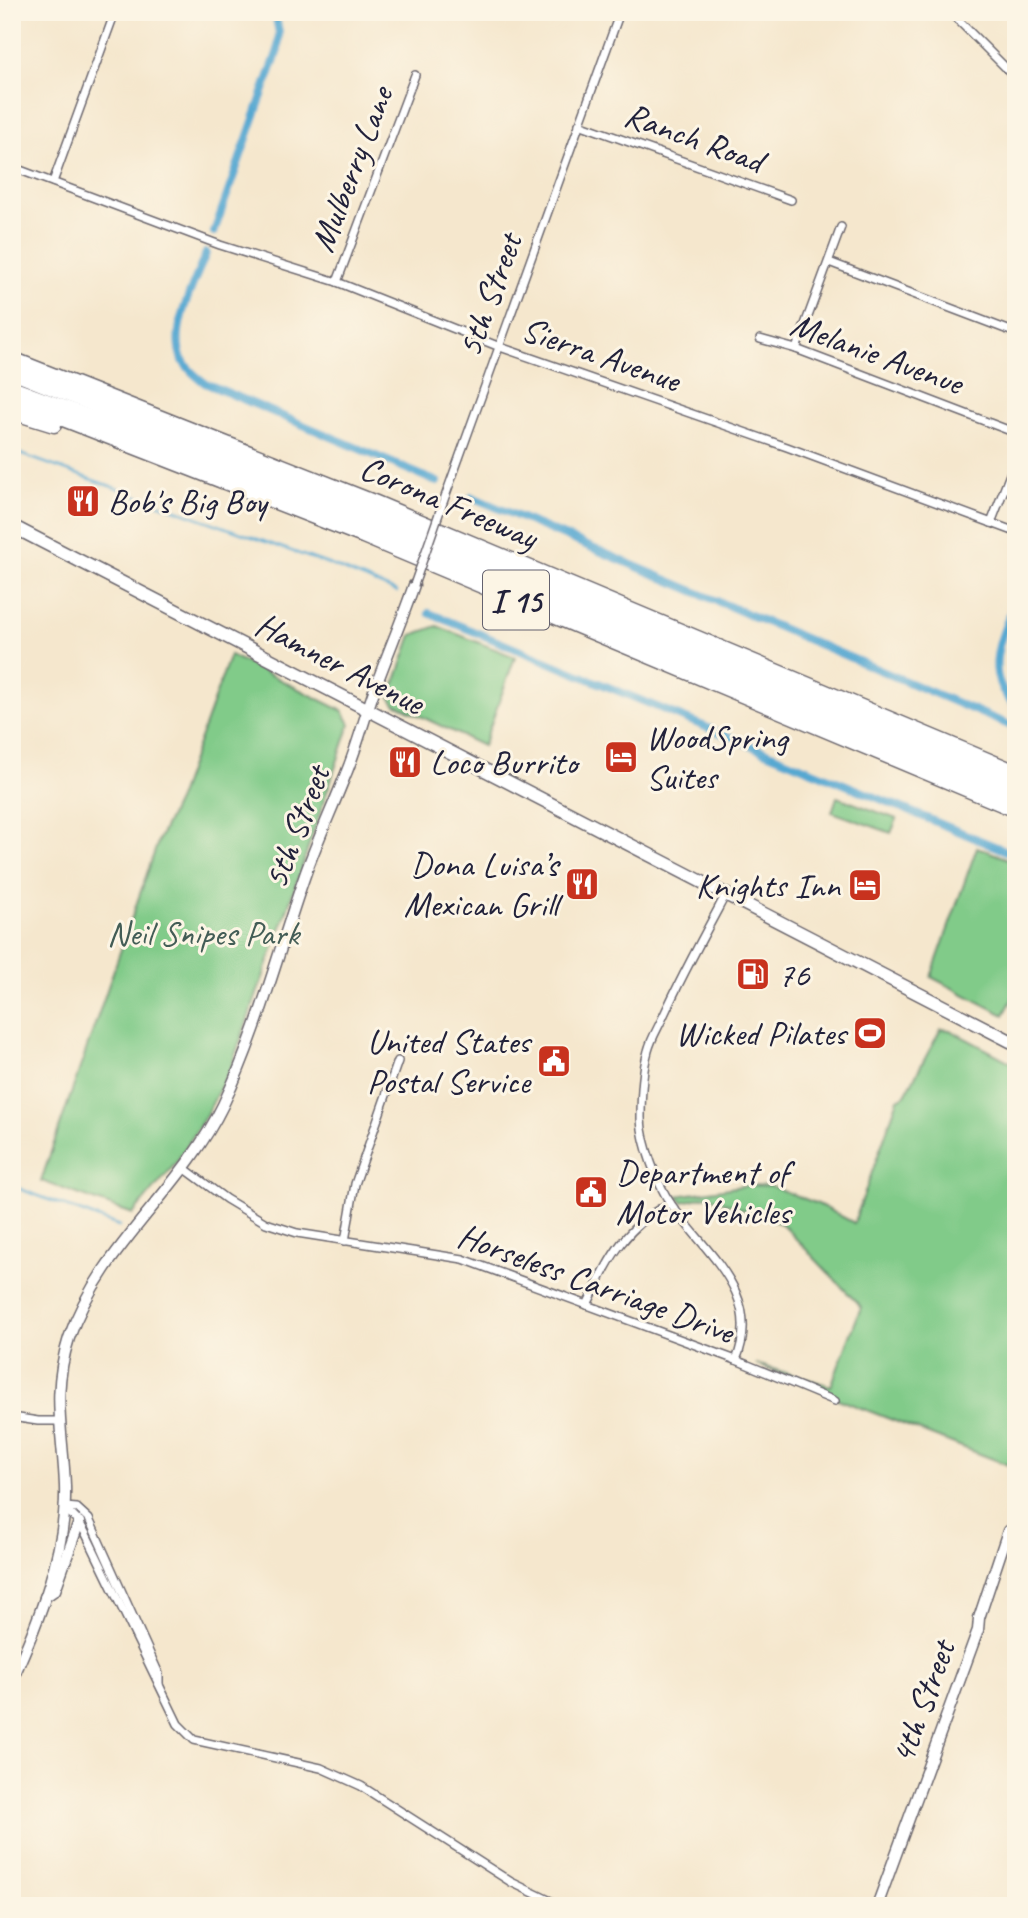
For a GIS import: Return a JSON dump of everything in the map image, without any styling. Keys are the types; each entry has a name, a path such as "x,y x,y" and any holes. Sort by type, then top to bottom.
{"highway":[{"path":"12,349 64,378"},
{"name":"Corona Freeway","path":"12,359 376,503 1016,772"},
{"path":"12,372 391,523 1016,796"},
{"path":"12,388 247,477 843,719 1016,786"},
{"name":"Corona Freeway","path":"12,400 363,536 1016,810"},
{"path":"12,412 181,466"},
{"path":"843,719 919,732"},
{"name":"I 15","path":"843,719 906,762"}],"main road":[{"name":"Hamner Avenue","path":"12,526 1016,1044"}],"street":[{"path":"53,182 115,12"},
{"name":"5th Street","path":"12,1681 59,1549 65,1486 58,1421 62,1365 69,1339 89,1293 126,1238 184,1168 210,1130 233,1084 270,985 304,877 325,819 346,774 620,12"},
{"path":"950,12 1016,78"},
{"name":"Mulberry Lane","path":"337,282 415,75"},
{"name":"Ranch Road","path":"579,124 790,200"},
{"name":"Sierra Avenue","path":"12,167 220,245 337,282 500,347 787,447 1016,532"},
{"path":"796,349 841,227"},
{"path":"829,262 1016,333"},
{"name":"Melanie Avenue","path":"760,339 796,349 1016,433"},
{"path":"991,523 1016,459"},
{"path":"727,894 677,985 648,1050 641,1123 650,1162 670,1203 718,1260 738,1300 744,1331 736,1360"},
{"path":"345,1241 355,1184 398,1061"},
{"name":"Horseless Carriage Drive","path":"184,1168 265,1223 297,1233 462,1259 736,1360 835,1401"},
{"path":"587,1305 624,1237 647,1215 670,1203"},
{"path":"12,1417 58,1421"},
{"path":"64,1507 79,1522 178,1724 194,1740 320,1768 361,1786 511,1882 561,1906"},
{"path":"64,1507 77,1508 89,1519 159,1674 159,1684"},
{"path":"43,1599 55,1590 79,1522"},
{"path":"978,1630 992,1597 1012,1526"},
{"name":"4th Street","path":"877,1906 978,1630 980,1591 995,1550 1012,1526"}],"green space":[{"path":"437,626 515,657 483,746 395,704 390,697 412,635"},
{"name":"Neil Snipes Park","path":"230,655 343,711 350,724 230,1069 205,1117 176,1163 133,1214 41,1181 159,839 178,799"},
{"path":"837,797 897,819 891,833 832,812"},
{"path":"977,847 1016,862 1016,992 1004,1015 931,977"},
{"path":"941,1029 950,1030 1016,1065 1016,1468 756,1364 831,1386 861,1307 782,1224 707,1196 683,1202 677,1196 749,1185 771,1186 818,1204 854,1223 898,1099 905,1095"}],"waterway":[{"path":"268,12 276,22"},
{"path":"214,232 278,50 279,33 275,12"},
{"path":"206,253 185,305 179,333 182,359 192,372 205,383 437,482"},
{"path":"12,451 336,567 397,592"},
{"path":"472,497 1016,728"},
{"path":"1016,598 1000,641 996,668 1005,694 1016,707"},
{"path":"429,613 1016,855"},
{"path":"12,1186 119,1226"}],"place":[{"name":"Bob's Big Boy","path":"83,501"},
{"name":"WoodSpring Suites","path":"621,757"},
{"name":"Loco Burrito","path":"405,762"},
{"name":"Dona Luisa’s Mexican Grill","path":"582,884"},
{"name":"Knights Inn","path":"865,885"},
{"name":"76","path":"753,974"},
{"name":"Wicked Pilates","path":"870,1033"},
{"name":"United States Postal Service","path":"554,1061"},
{"name":"Department of Motor Vehicles","path":"591,1192"}]}
